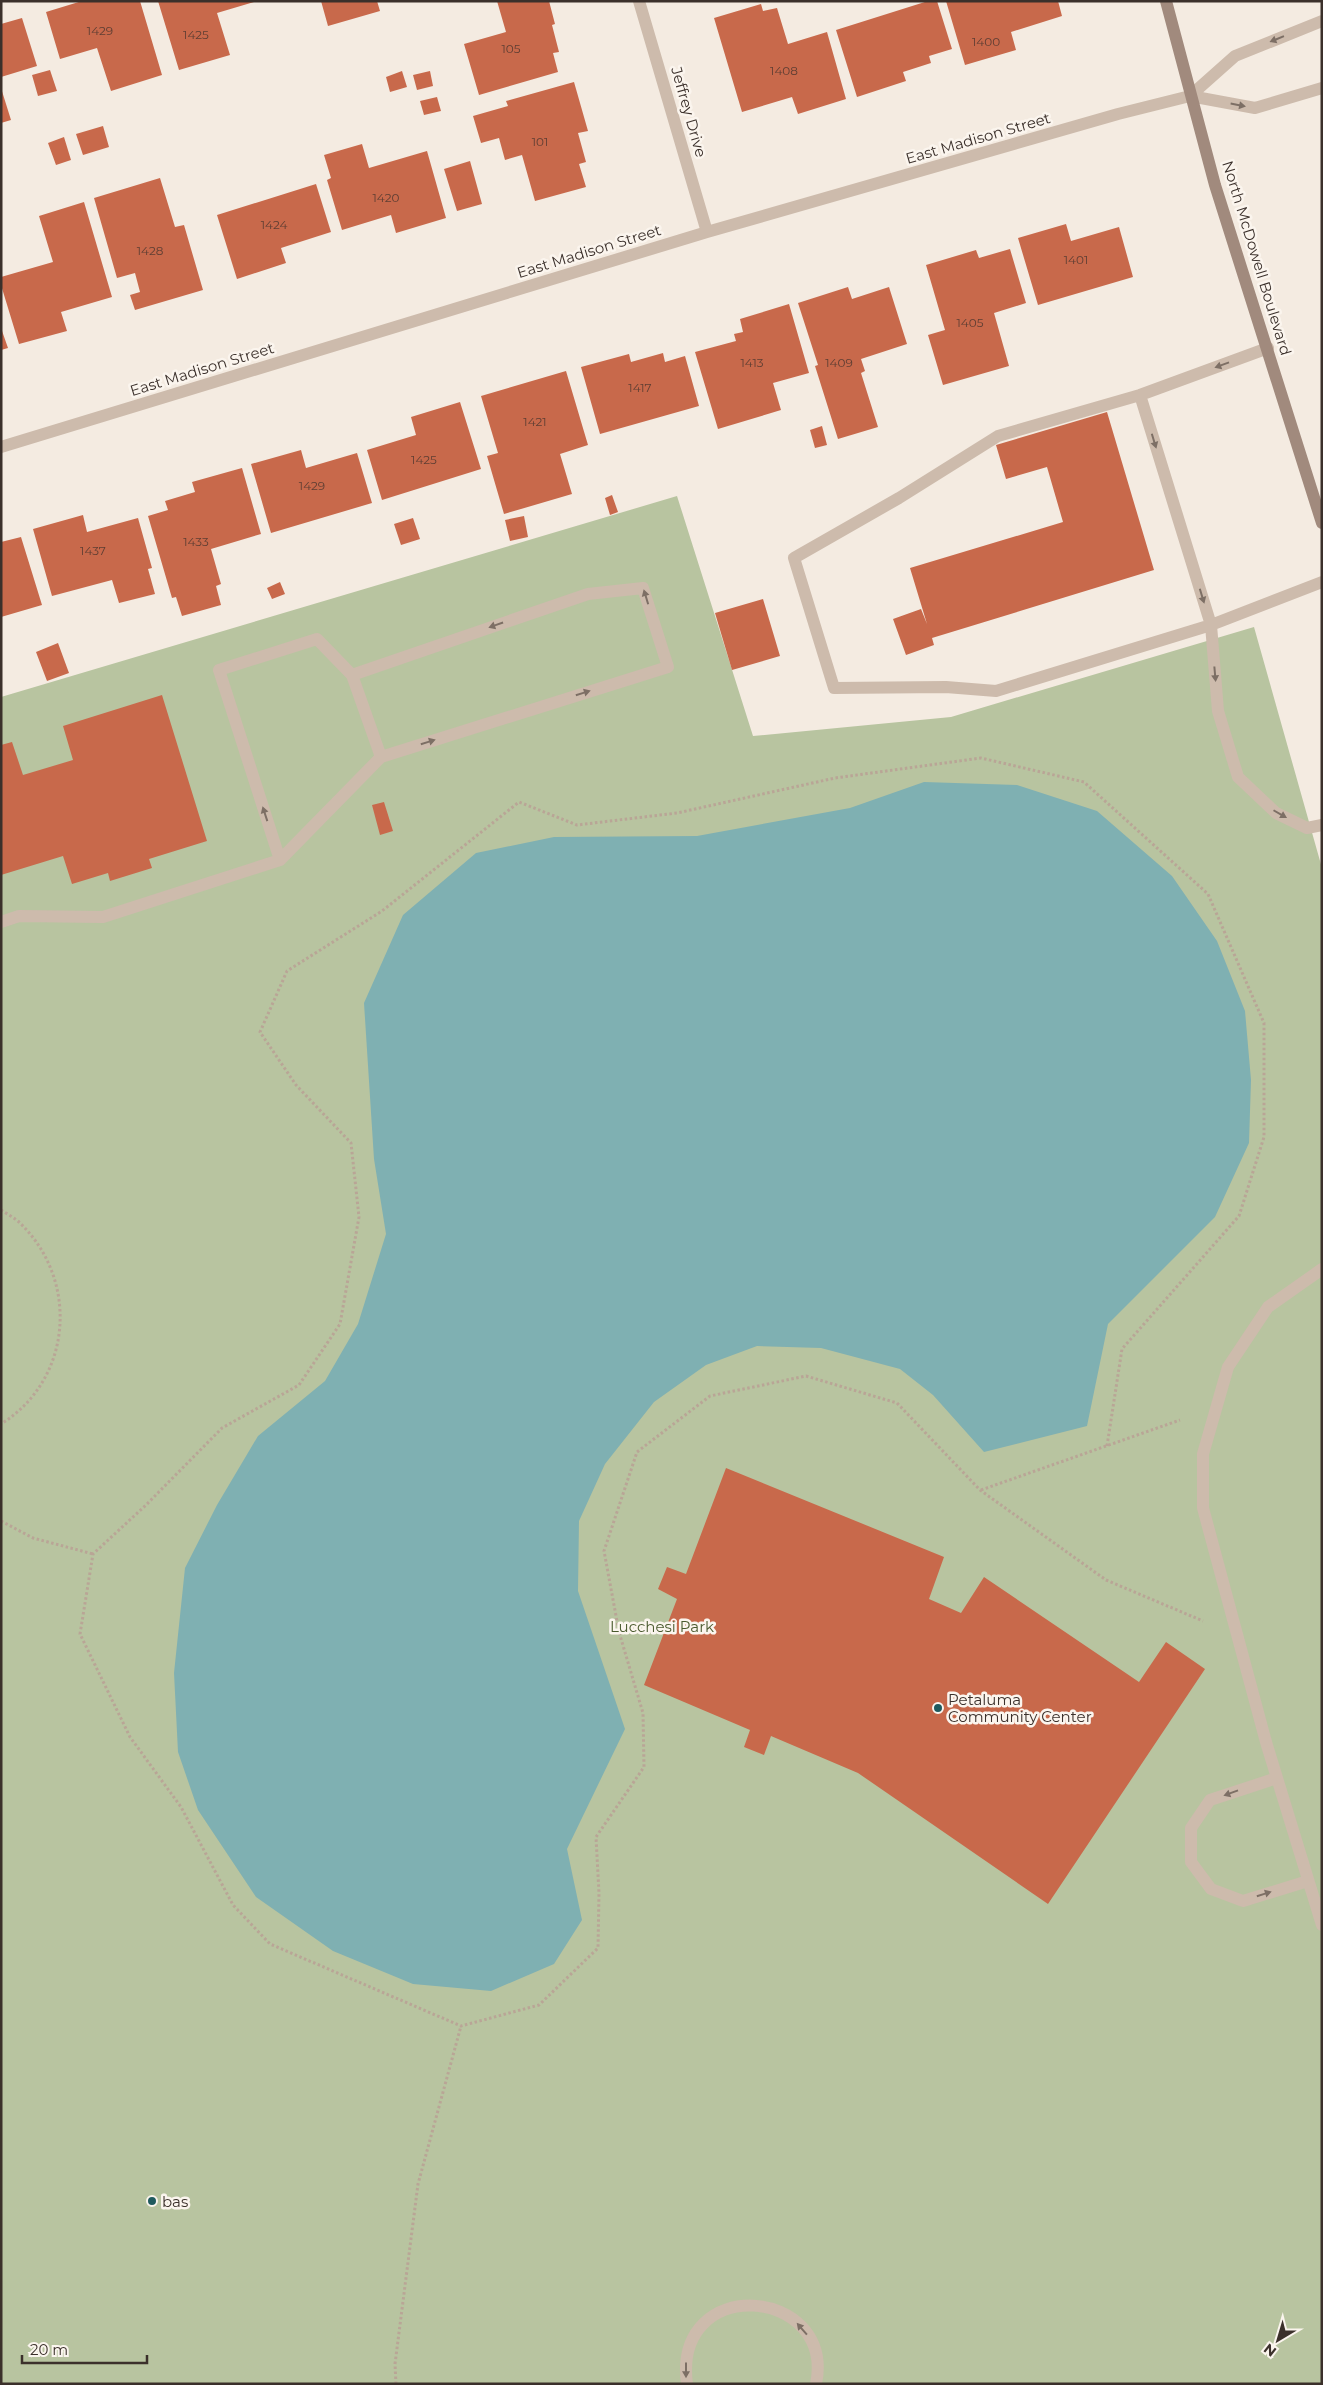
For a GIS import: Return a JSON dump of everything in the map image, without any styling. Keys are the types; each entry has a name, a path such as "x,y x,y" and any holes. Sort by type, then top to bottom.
{"main road":[{"name":"North McDowell Boulevard","path":"1166,1 1215,185 1322,523"}],"street":[{"name":"Jeffrey Drive","path":"639,1 707,232"},
{"path":"1190,96 1234,56 1322,21"},
{"path":"1190,96 1255,108 1322,88"},
{"name":"East Madison Street","path":"1,446 707,232 1118,114 1190,96"},
{"path":"1268,348 1101,407 998,436 899,498 794,558 834,688 946,687 996,691 1211,625 1322,582"},
{"path":"1140,394 1211,625 1218,711 1238,777 1276,813 1307,828 1322,825"},
{"path":"1,922 19,916 103,917 280,860 381,757 668,667 643,588 588,594 352,675"},
{"path":"280,860 219,670 317,639 352,675 381,757"},
{"path":"1322,1269 1268,1307 1228,1367 1204,1454 1203,1508 1278,1778 1322,1925"},
{"path":"1278,1778 1210,1800 1191,1828 1191,1862 1211,1889 1243,1900 1308,1881"},
{"path":"687,2384 685,2368 689,2345 702,2326 720,2311 742,2304 765,2305 787,2314 804,2330 815,2350 818,2373 816,2384"}],"path":[{"path":"1107,1446 1122,1349 1239,1216 1264,1137 1264,1023 1208,894 1084,782 981,758 835,778 677,813 577,825 519,802 382,911 287,971 260,1032 296,1085 351,1143 359,1217 340,1324 299,1385 222,1428 146,1505 93,1554 80,1634 130,1737 181,1806 233,1906 270,1944 461,2026 539,2005 598,1948 599,1893 596,1837 644,1767 644,1713 619,1632 604,1551 637,1452 710,1396 806,1376 896,1403 980,1490 1106,1580 1208,1623"},
{"path":"1,1210 20,1223 46,1256 60,1297 60,1340 46,1380 18,1413 1,1424"},
{"path":"980,1490 1180,1420"},
{"path":"1,1521 33,1538 93,1554"},
{"path":"396,2384 395,2364 418,2184 461,2026"}],"green space":[{"name":"Lucchesi Park","path":"677,496 753,736 951,717 1254,627 1322,868 1322,2384 1,2384 1,697"}],"water":[{"path":"924,782 1017,785 1097,811 1172,876 1217,941 1245,1011 1251,1080 1249,1143 1215,1217 1108,1324 1087,1426 984,1452 933,1395 900,1369 821,1348 757,1346 706,1365 654,1402 605,1464 579,1521 578,1591 625,1729 567,1849 582,1920 554,1964 491,1991 413,1984 333,1951 256,1897 198,1810 178,1752 174,1673 185,1568 217,1505 258,1436 325,1381 358,1324 386,1234 374,1159 364,1003 403,915 476,853 554,837 697,836 850,808"}],"building":[{"path":"82,1 140,1 162,75 111,91 97,48 60,59 46,12"},
{"path":"158,1 254,2 217,13 230,55 179,70"},
{"path":"321,1 377,1 380,11 328,26"},
{"path":"497,1 549,1 555,24 552,25 559,52 553,53 558,72 479,95 464,44 506,32"},
{"path":"928,1 937,1 952,49 929,56 931,63 903,72 906,81 857,97 836,30"},
{"path":"946,1 1058,1 1062,16 1011,32 1016,50 965,65"},
{"path":"761,4 763,11 777,8 788,44 827,32 846,99 798,114 792,97 742,112 714,18"},
{"path":"22,18 37,66 1,77 1,24"},
{"path":"50,70 57,91 38,96 32,75"},
{"path":"402,71 407,87 390,92 386,77"},
{"path":"430,71 433,86 417,90 413,75"},
{"path":"574,82 588,131 578,133 586,162 579,164 586,187 535,201 522,155 505,160 499,138 481,143 473,116 508,106 506,101"},
{"path":"1,88 11,120 1,123"},
{"path":"437,97 441,111 424,115 420,101"},
{"path":"103,126 109,147 83,155 76,134"},
{"path":"64,137 71,160 56,165 48,143"},
{"path":"362,144 369,168 427,151 446,218 396,233 391,215 342,230 327,180 331,178 324,155"},
{"path":"470,161 482,204 457,211 444,169"},
{"path":"160,178 175,227 184,225 203,290 135,310 130,295 140,292 135,273 117,278 94,198"},
{"path":"316,184 331,232 281,248 286,263 237,279 217,215"},
{"path":"84,202 112,297 61,312 67,331 19,344 1,285 1,277 53,262 39,216"},
{"path":"1066,224 1071,241 1119,227 1133,277 1038,305 1018,238"},
{"path":"1010,249 1026,303 994,313 1009,366 943,385 928,335 945,330 926,265 976,250 979,258"},
{"path":"848,287 852,299 889,287 907,344 861,359 865,371 861,373 878,427 838,439 815,366 818,365 798,303"},
{"path":"789,304 809,373 773,383 781,410 718,429 695,352 736,341 734,334 743,332 740,319"},
{"path":"1,328 8,348 1,350"},
{"path":"663,353 665,362 685,356 699,406 600,434 581,367 629,354 631,362"},
{"path":"566,371 588,445 560,454 572,494 504,514 487,456 498,453 481,396"},
{"path":"460,402 481,469 382,500 367,450 416,435 411,417"},
{"path":"1107,412 1154,570 932,638 934,645 906,655 893,619 921,609 927,624 910,568 1063,522 1047,467 1006,479 996,445"},
{"path":"822,426 827,445 815,448 810,430"},
{"path":"301,450 306,468 357,453 372,503 271,533 251,464"},
{"path":"242,468 261,534 211,549 221,584 216,586 221,605 182,616 176,597 172,598 148,516 168,510 165,501 195,492 192,482"},
{"path":"612,495 618,512 610,515 605,498"},
{"path":"83,515 87,532 138,518 152,568 148,569 155,594 119,603 112,580 52,596 33,529"},
{"path":"524,516 528,537 510,541 505,520"},
{"path":"413,518 420,539 401,545 394,524"},
{"path":"21,537 42,605 1,617 1,542"},
{"path":"280,582 285,594 272,599 267,588"},
{"path":"763,599 780,656 732,670 715,613"},
{"path":"58,643 69,673 47,681 36,652"},
{"path":"162,695 207,841 149,859 152,868 110,881 108,873 72,884 63,856 1,875 1,745 12,742 23,775 73,760 63,726"},
{"path":"384,802 393,831 380,835 372,805"},
{"name":"Petaluma Community Center","path":"726,1468 944,1557 929,1599 961,1613 984,1577 1139,1682 1166,1642 1205,1669 1048,1904 858,1773 771,1736 764,1755 744,1747 750,1730 644,1685 677,1599 658,1589 667,1567 686,1574"}],"place":[{"name":"Petaluma Community Center","path":"938,1708"},
{"name":"bas","path":"152,2201"}]}
